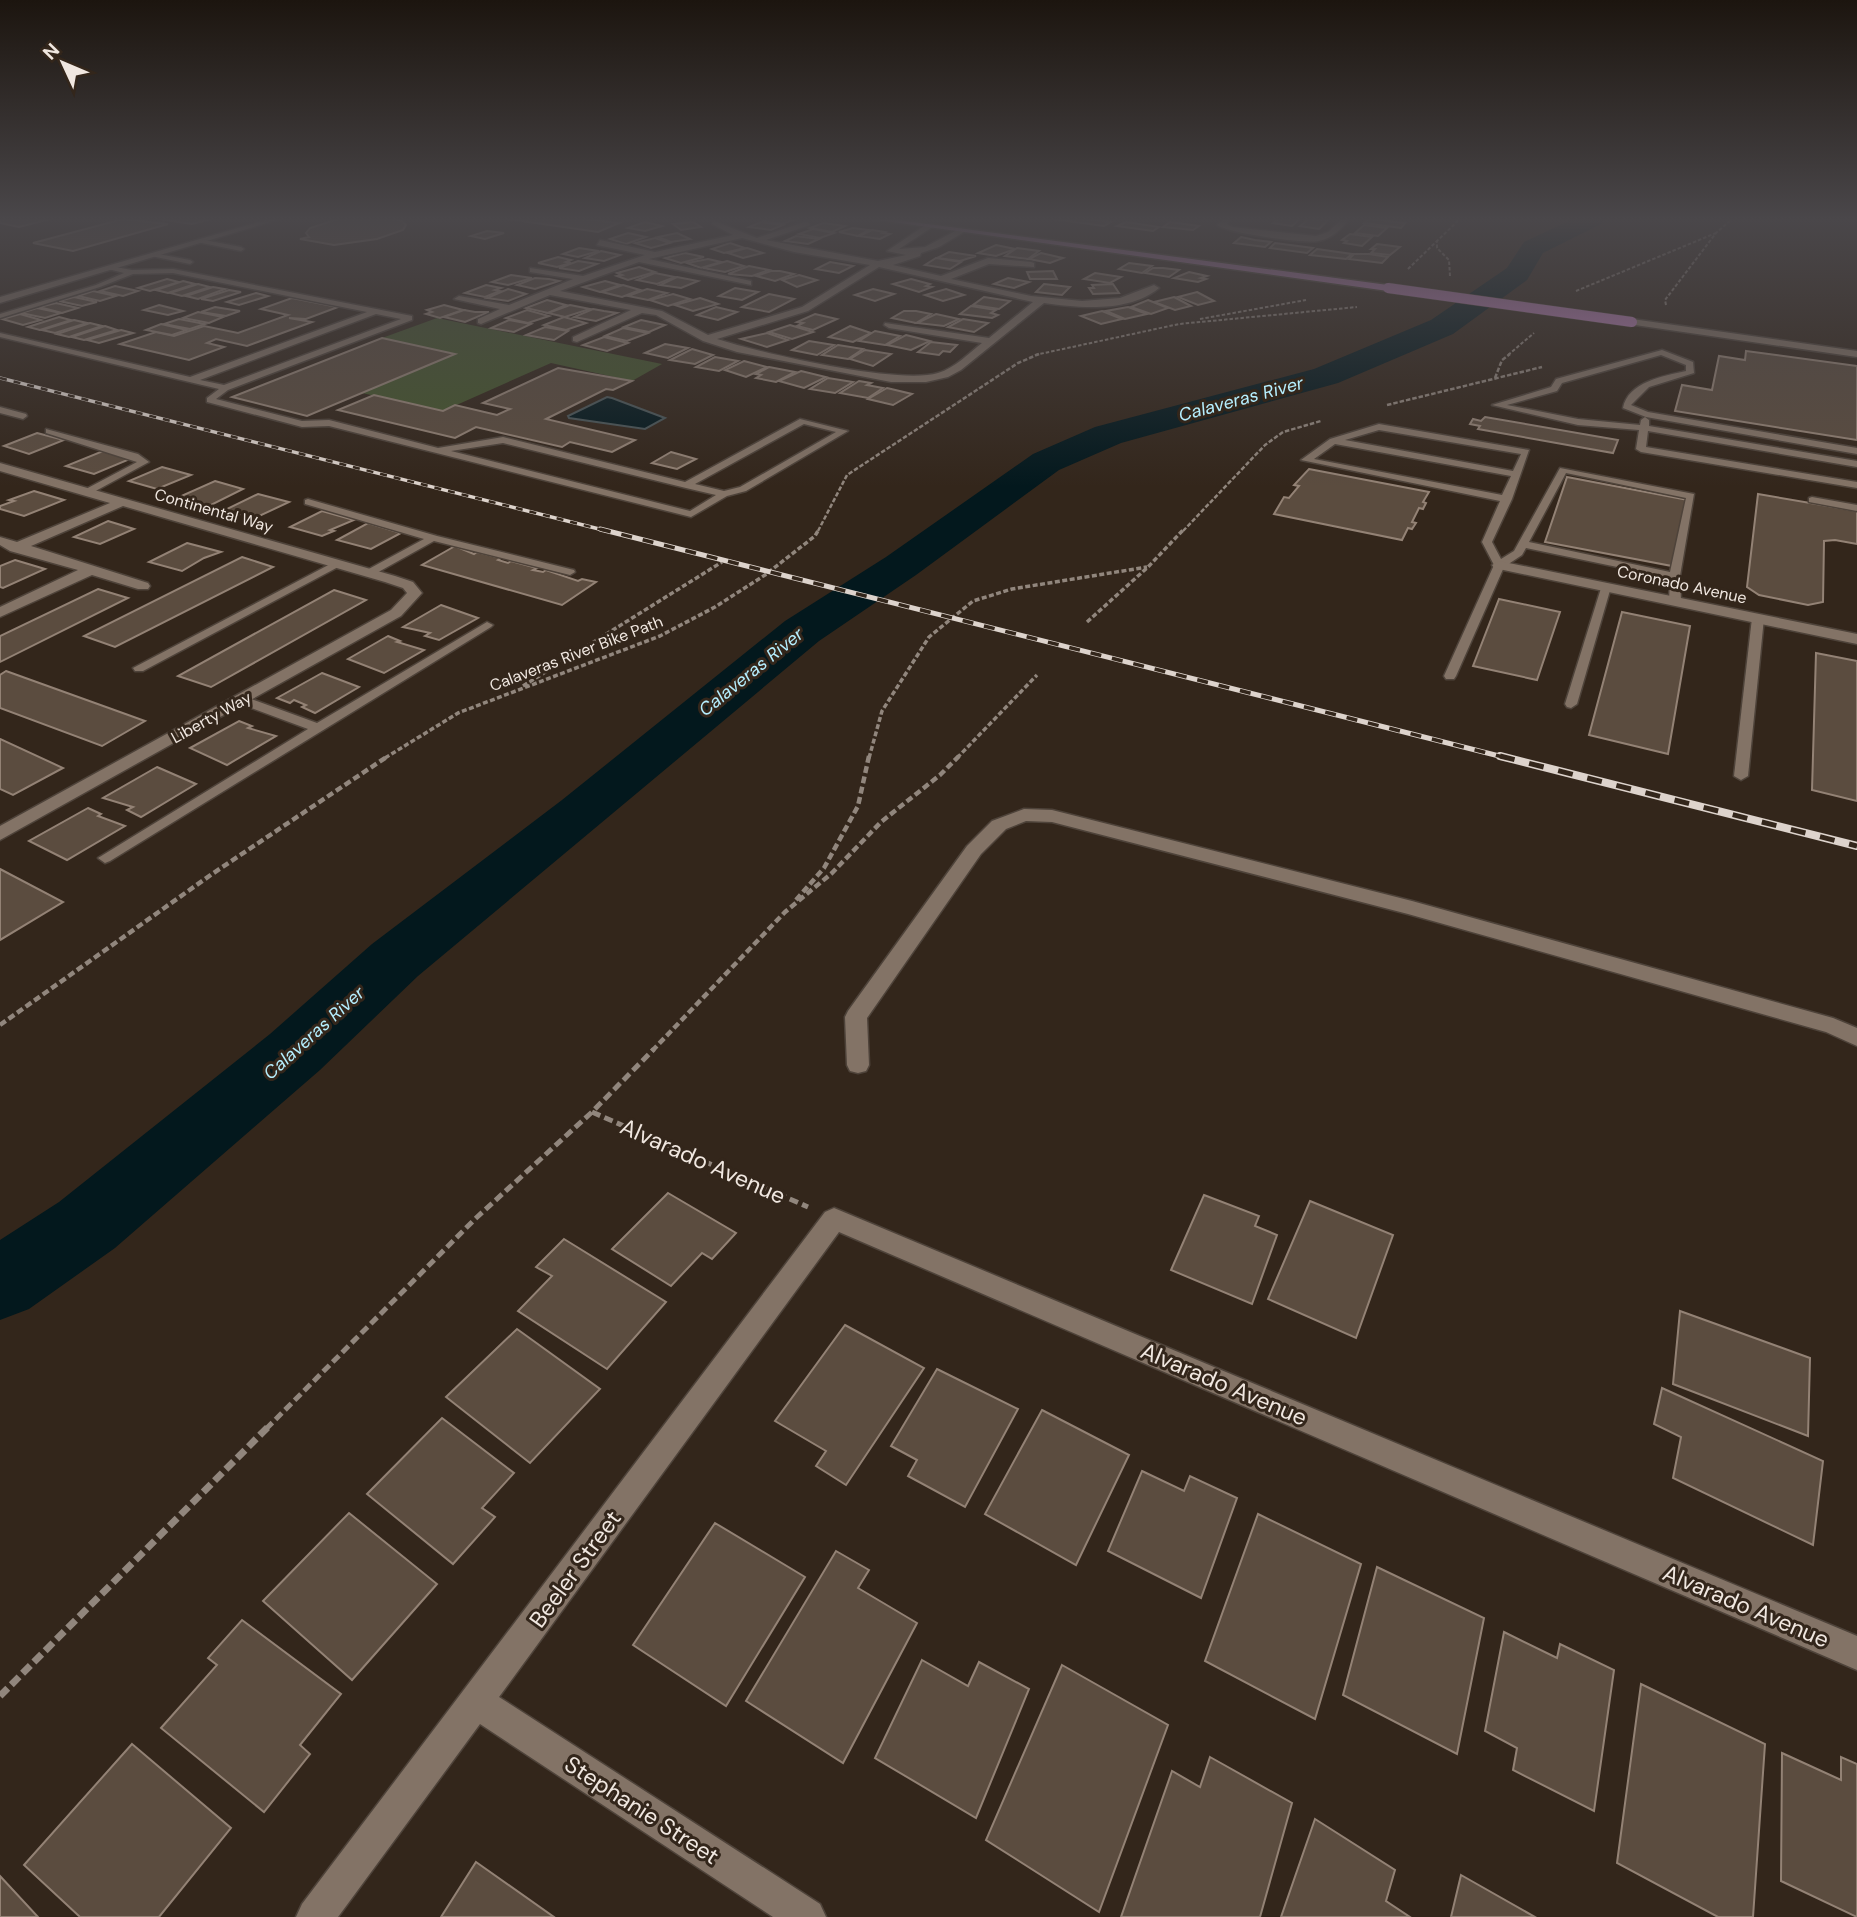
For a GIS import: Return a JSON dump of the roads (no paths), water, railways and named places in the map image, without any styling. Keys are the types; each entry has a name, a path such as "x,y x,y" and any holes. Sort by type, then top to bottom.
{"main road":[{"path":"1535,308 1632,322"}],"street":[{"path":"481,321 509,308"},
{"path":"708,339 806,308"},
{"path":"577,339 642,309 675,320 708,339 741,350 908,381 926,379 957,368 1031,308"},
{"path":"1632,322 1857,352"},
{"path":"889,325 990,341"},
{"name":"Continental Way","path":"0,467 369,573 408,585 415,593"},
{"path":"0,555 122,502"},
{"path":"0,541 143,586"},
{"name":"Coronado Avenue","path":"1499,565 1857,639"},
{"path":"0,613 92,569"},
{"name":"Liberty Way","path":"0,834 396,613 415,593"},
{"path":"858,1065 856,1017 974,850 999,825 1024,815 1052,816 1412,908 1833,1026 1857,1038"},
{"name":"Alvarado Avenue","path":"834,1219 1857,1653"},
{"name":"Beeler Street","path":"315,1917 834,1219"},
{"name":"Stephanie Street","path":"477,1702 807,1917"}],"lane":[{"path":"0,316 25,308"},
{"path":"364,308 409,318 225,388 210,400 302,424 329,423 691,514 724,494 743,489 844,431 803,421 686,485"},
{"path":"191,380 377,311"},
{"path":"0,335 225,388"},
{"path":"1857,450 1646,414 1626,406 1636,391 1648,382 1690,373 1690,364 1662,352 1559,381 1554,389 1496,405 1578,422 1644,428 1857,464"},
{"path":"0,410 23,416"},
{"path":"1646,414 1641,449 1857,485"},
{"path":"1499,565 1487,542 1507,499 1526,452 1379,427 1333,441 1306,460 1507,499"},
{"path":"49,431 135,456 144,462 87,492"},
{"path":"440,450 503,440 724,494"},
{"path":"1333,441 1517,474"},
{"path":"1450,676 1499,565 1518,553 1563,470 1691,496 1675,576 1675,601"},
{"path":"1812,500 1857,508"},
{"path":"308,502 433,538 570,572"},
{"path":"369,573 433,538"},
{"path":"1522,544 1675,576"},
{"path":"139,668 336,564"},
{"path":"1571,704 1606,587"},
{"path":"1741,776 1758,618"},
{"path":"105,858 487,625"},
{"path":"242,700 318,728"}],"water":[{"path":"607,397 665,418 645,429 569,418 568,416"}],"waterway":[{"name":"Calaveras River","path":"0,1284 87,1225 295,1052 395,960 582,812 802,631 901,566 1046,462 1108,435 1326,376 1442,327 1468,308"}],"railway":[{"path":"0,378 607,531"},
{"path":"600,529 1507,758"},
{"path":"1500,756 1857,846"}]}
